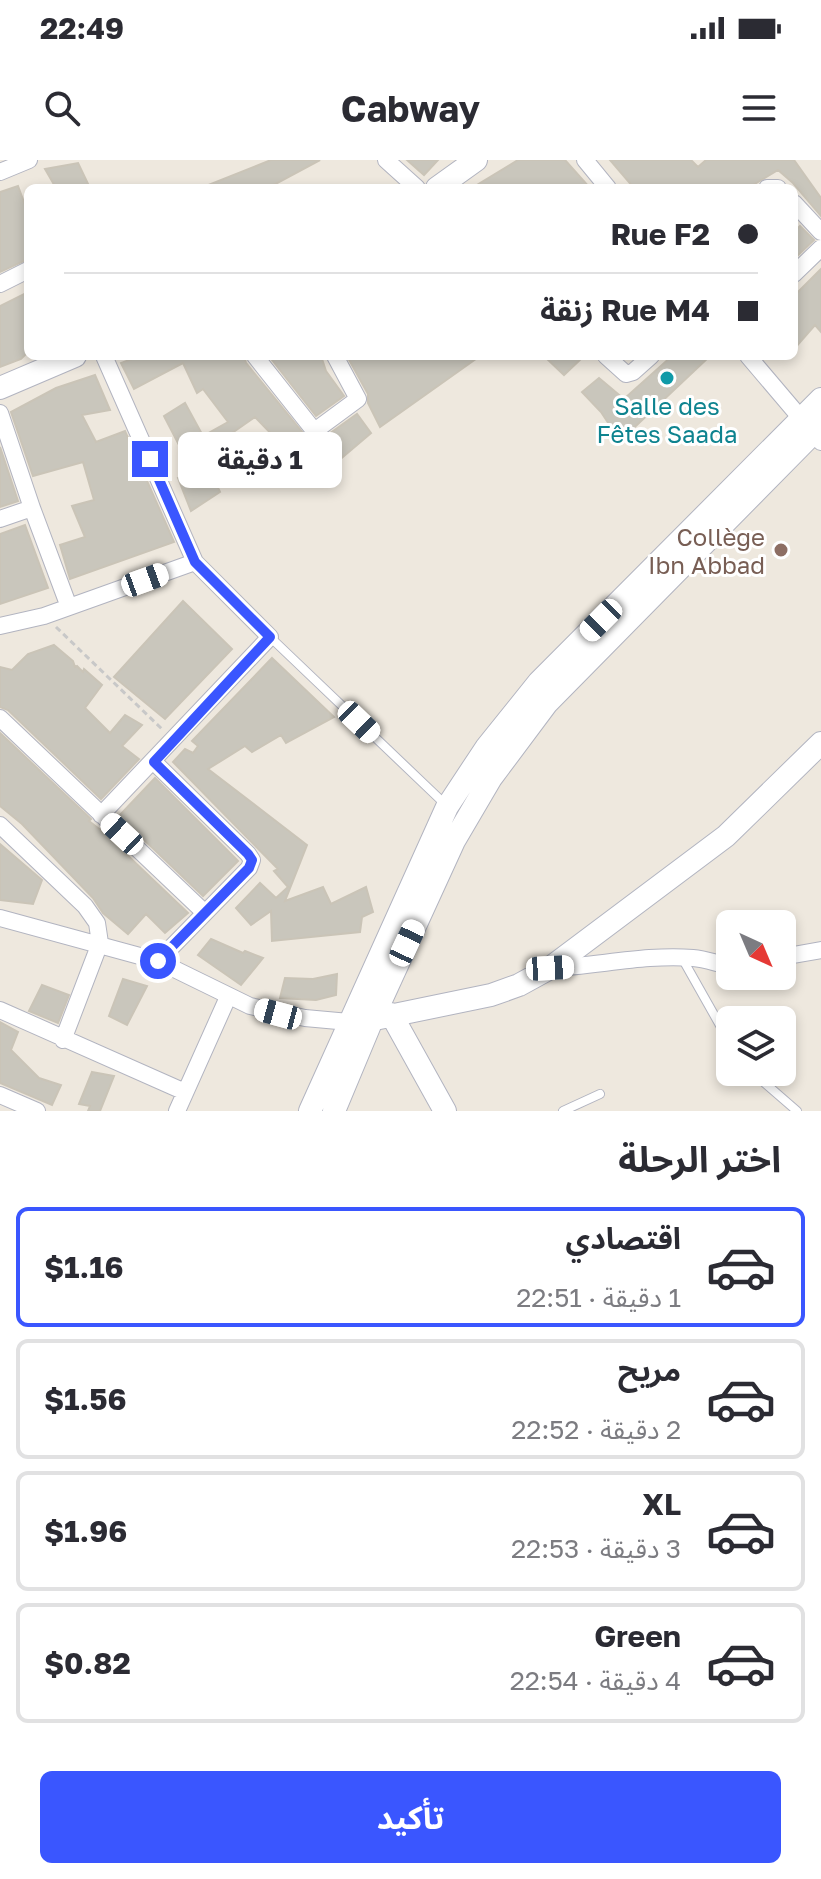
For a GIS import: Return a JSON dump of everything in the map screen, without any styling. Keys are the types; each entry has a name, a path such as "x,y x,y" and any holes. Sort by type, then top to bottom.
{"main road":[{"path":"443,184 476,160"},
{"path":"0,388 66,360"},
{"path":"334,1111 382,1017 469,813 528,727 555,695 815,431 821,399"},
{"path":"310,1111 447,807 486,748 539,682 815,431"},
{"path":"349,1022 505,990 550,968 726,836 821,743"},
{"path":"382,1017 445,1111"}],"street":[{"path":"0,172 29,160"},
{"path":"386,160 413,184"},
{"path":"585,160 602,184"},
{"path":"798,213 821,232"},
{"path":"798,270 821,248"},
{"path":"0,284 24,272"},
{"path":"101,815 270,637 195,562 106,360"},
{"path":"258,360 316,430 358,399 337,360"},
{"path":"610,360 626,374 646,360"},
{"path":"752,360 815,431"},
{"path":"0,413 69,607"},
{"path":"0,519 32,508"},
{"path":"0,626 44,616 195,562"},
{"path":"0,718 204,912"},
{"path":"154,762 252,860 249,868 158,961"},
{"path":"0,825 85,906 97,923 100,943 63,1040"},
{"path":"0,918 158,961 228,997 278,1014 349,1022"},
{"path":"796,954 821,950"},
{"path":"550,968 682,958 716,963"},
{"path":"177,1111 228,997"},
{"path":"0,1010 185,1092"},
{"path":"0,1095 37,1111"}],"lane":[{"path":"270,637 447,807"},
{"path":"682,958 716,1018"},
{"path":"768,1086 797,1111"},
{"path":"563,1111 600,1094"}],"path":[{"path":"44,616 174,741"}],"building":[{"path":"271,160 320,160 275,184 211,184"},
{"path":"407,160 438,160 424,175"},
{"path":"518,160 565,160 586,184 479,184"},
{"path":"610,160 691,160 698,167 706,160 794,160 821,198 821,216 798,189 798,184 778,170 755,184 631,184"},
{"path":"78,163 88,184 54,184 45,169"},
{"path":"18,186 24,202 24,261 0,272 0,192"},
{"path":"800,226 814,240 798,255"},
{"path":"821,269 821,332 815,325 798,344 798,292"},
{"path":"24,294 24,356 0,367 0,306"},
{"path":"129,360 245,360 307,438 322,439 357,414 371,433 311,484 285,448 255,417 202,454 220,492 191,511 178,478 192,470 164,416 185,403 203,436 228,422 203,389 197,393 183,363 134,389 121,363"},
{"path":"272,360 322,360 326,371 344,396 316,416"},
{"path":"349,360 474,360 380,427 368,403 368,394"},
{"path":"548,360 580,360 564,375"},
{"name":"Salle des Fêtes Saada","path":"668,360 706,360 620,441 601,412 582,392 599,378 624,399"},
{"path":"95,375 110,410 82,415 96,442 125,431 174,542 70,579 60,545 85,537 72,506 94,500 83,462 33,476 11,412 56,388"},
{"path":"0,447 18,501 0,507"},
{"path":"25,525 48,588 0,604 0,534"},
{"path":"183,601 232,649 165,719 114,677"},
{"path":"54,645 73,661 75,667 83,672 84,669 102,685 85,708 110,733 125,715 142,725 122,746 139,759 101,799 8,710 0,707 0,667 12,670 28,654"},
{"path":"272,658 334,717 286,743 281,735 252,752 245,746 208,769 307,845 285,901 323,887 331,904 366,887 373,912 362,917 360,932 272,941 271,911 251,925 236,908 260,883 276,898 288,887 274,871 278,869 173,762 185,749 193,753 198,746 192,741"},
{"path":"0,733 188,913 165,933 146,914 128,934 103,913 93,898 22,824 0,806"},
{"path":"155,778 238,861 203,896 119,816"},
{"path":"0,844 42,880 33,904 0,900"},
{"path":"211,939 263,958 241,985 198,955"},
{"path":"337,974 336,995 316,1000 280,998 285,978 313,979"},
{"path":"123,979 147,986 127,1025 109,1016"},
{"path":"42,985 69,995 58,1023 29,1011"},
{"path":"0,1022 18,1032 11,1050 39,1078 61,1085 52,1105 0,1083"},
{"path":"92,1072 114,1076 100,1111 88,1111 90,1106 79,1104"}],"place":[{"name":"Salle des Fêtes Saada","path":"667,378"},
{"name":"Collège Ibn Abbad","path":"781,550"}],"route":[{"path":"150,459 195,562 270,637 154,762 252,860 249,868 158,961"}]}
